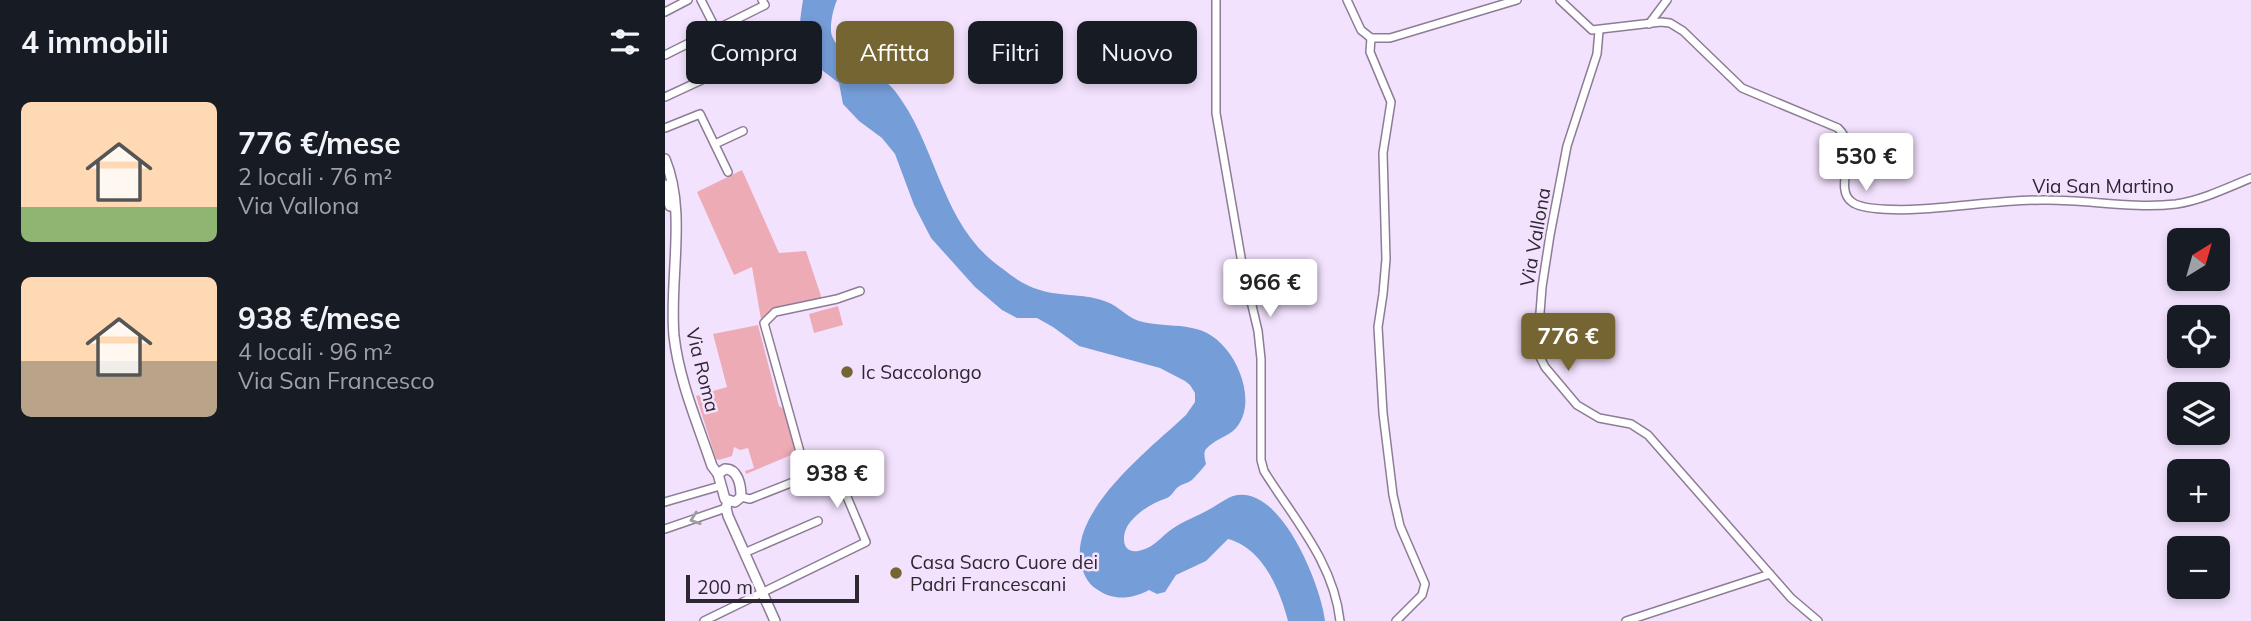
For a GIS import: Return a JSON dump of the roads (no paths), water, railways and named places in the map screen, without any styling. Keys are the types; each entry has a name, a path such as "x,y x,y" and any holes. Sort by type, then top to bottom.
{"main road":[{"name":"Via Roma","path":"665,159 673,187 675,344 684,382 712,466 718,474 718,486 727,505"},
{"name":"Via Roma","path":"665,184 668,209 675,228"},
{"path":"718,474 725,469 733,470 741,490 741,497 727,505 744,553 775,621"}],"street":[{"path":"665,12 688,0"},
{"path":"701,0 712,21"},
{"path":"1216,0 1216,113 1242,263 1258,331 1261,359 1261,460 1264,471 1317,552 1338,600 1340,621"},
{"path":"1347,0 1361,30 1371,38 1390,38 1517,0"},
{"path":"1560,0 1592,30 1599,31"},
{"path":"1650,24 1667,0"},
{"path":"732,21 763,3"},
{"name":"Via San Martino","path":"1599,31 1661,22 1677,26 1742,88 1830,123 1843,133 1848,146 1845,193 1849,201 1859,206 1913,210 2045,200 2168,205 2217,192 2251,178"},
{"name":"Via Vallona","path":"1599,31 1597,54 1567,146 1550,235 1542,286 1538,339 1540,357 1545,367 1577,405 1599,418 1631,424 1648,435 1791,598 1818,621"},
{"path":"1371,38 1370,52 1391,102 1383,153 1386,259 1384,294 1378,327 1383,413 1393,495 1400,526 1426,584 1422,595 1396,621"},
{"path":"665,55 686,45"},
{"path":"665,97 693,84"},
{"path":"665,128 700,114 728,172"},
{"path":"715,144 743,131"},
{"path":"807,477 764,323 775,312 837,299 860,291"},
{"path":"704,621 713,620 807,569 866,542 834,466 750,499 741,497"},
{"path":"665,502 718,486"},
{"path":"665,529 727,505"},
{"path":"744,553 818,521"},
{"path":"1626,621 1770,574"}],"water":[{"path":"803,0 837,0 831,28 836,42 836,81 822,70 822,21 801,21"},
{"path":"839,84 888,84 895,91 910,113 953,209 966,231 982,251 1020,281 1056,294 1099,299 1139,321 1196,329 1216,339 1226,349 1237,367 1245,390 1244,412 1240,422 1233,431 1206,449 1206,464 1192,480 1178,487 1169,497 1152,504 1132,520 1125,531 1124,542 1129,550 1146,549 1176,526 1227,499 1233,496 1250,496 1267,505 1282,520 1295,540 1316,584 1325,621 1288,621 1275,584 1260,561 1251,551 1228,539 1206,561 1176,575 1165,592 1157,594 1149,590 1130,597 1117,597 1104,594 1090,584 1083,572 1080,558 1082,538 1090,518 1118,479 1186,415 1195,402 1195,393 1185,381 1160,368 1079,346 1037,318 1017,318 1002,310 975,287 931,238 914,205 895,154 882,138 859,121 843,104"}],"place":[{"name":"Ic Saccolongo","path":"847,372"},
{"name":"Casa Sacro Cuore dei Padri Francescani","path":"896,573"}]}
